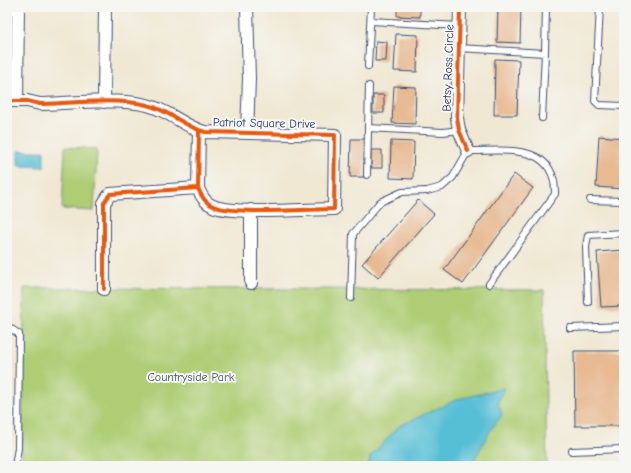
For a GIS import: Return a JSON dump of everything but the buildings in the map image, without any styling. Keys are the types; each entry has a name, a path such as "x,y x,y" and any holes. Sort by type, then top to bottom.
{"street":[{"path":"12,101 12,30 18,7"},
{"path":"104,102 105,7"},
{"path":"247,132 248,7"},
{"name":"Betsy Ross Circle","path":"460,7 457,118 459,130 468,151"},
{"name":"Patriot Square Drive","path":"12,101 27,101 40,104 104,102 146,104 164,111 199,131 335,135 334,209 251,210"},
{"path":"199,131 198,188 201,196 213,206 251,210 251,283"},
{"path":"104,289 104,203 110,194 198,188"}],"lane":[{"path":"368,66 371,7"},
{"path":"542,118 546,7"},
{"path":"600,7 595,101 599,105 624,106"},
{"path":"371,21 459,26"},
{"path":"458,48 545,52"},
{"path":"367,175 369,86"},
{"path":"368,128 443,132 459,130"},
{"path":"351,298 353,234 380,202 402,192 427,191 442,187 453,177 468,151 519,151 539,157 551,169 555,181 555,194 489,284"},
{"path":"590,200 624,200"},
{"path":"588,302 586,247 588,235 624,233"},
{"path":"7,326 19,334 18,448 16,466"},
{"path":"570,328 624,326"},
{"path":"572,451 624,449"}],"green space":[{"path":"65,147 97,149 94,211 62,209"},
{"name":"Countryside Park","path":"24,288 544,290 547,466 22,466"}],"water":[{"path":"18,151 44,151 44,167 18,166"},
{"path":"504,388 498,402 502,415 490,431 471,466 368,466 370,457 399,426 458,399"}],"cycle path":[{"path":"460,7 457,118 459,130 468,151"},
{"path":"7,101 27,101 40,104 94,102 135,103 155,107 197,130 205,132 335,135 334,209 253,211 223,209 210,205 200,194 198,188 199,131"},
{"path":"104,289 104,203 110,194 198,188"}]}
